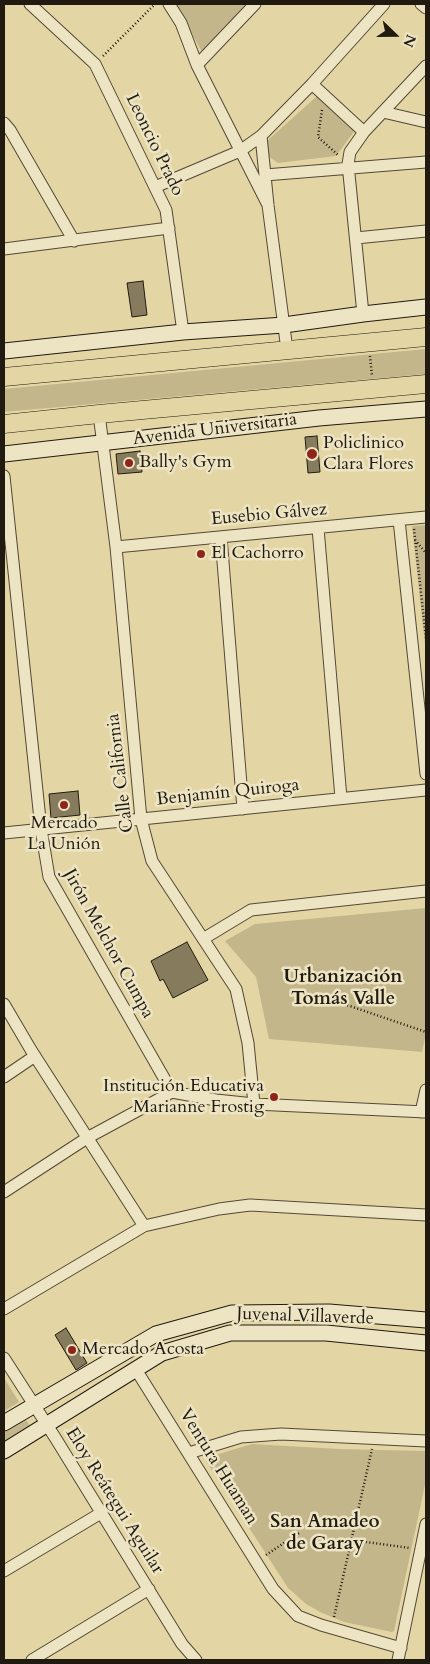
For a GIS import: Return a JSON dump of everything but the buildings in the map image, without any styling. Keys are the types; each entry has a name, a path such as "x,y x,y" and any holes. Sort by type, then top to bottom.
{"main road":[{"path":"4,377 426,337"},
{"name":"Avenida Universitaria","path":"4,424 426,384"}],"street":[{"name":"Leoncio Prado","path":"30,4 95,64 166,210 184,332"},
{"path":"169,4 181,23 197,65 268,205"},
{"path":"197,65 255,4"},
{"path":"155,187 240,151 262,136 384,4"},
{"path":"421,4 426,8"},
{"path":"364,314 349,166 350,152 364,132 426,66"},
{"path":"312,84 364,132"},
{"path":"382,112 426,122"},
{"path":"4,123 10,130 74,240"},
{"path":"262,136 268,205 287,350"},
{"path":"265,175 349,166 426,162"},
{"path":"4,249 169,228"},
{"path":"356,238 426,231"},
{"path":"4,351 184,332 284,325 426,308"},
{"name":"Avenida Universitaria","path":"4,454 319,418 426,409"},
{"name":"Calle California","path":"99,414 116,547 142,819 152,861 236,989 248,1043 254,1104"},
{"name":"Jirón Melchor Cumpa","path":"4,476 7,531 41,830 49,877 172,1092"},
{"name":"Eusebio Gálvez","path":"116,547 426,517"},
{"path":"400,520 426,774"},
{"path":"318,528 341,798"},
{"path":"221,537 243,809"},
{"name":"Benjamín Quiroga","path":"4,833 426,790"},
{"path":"203,939 251,910 426,891"},
{"path":"4,1004 35,1056 144,1226"},
{"path":"4,1077 35,1056"},
{"path":"4,1192 87,1138 172,1092 254,1104 424,1112 426,1090"},
{"path":"4,1309 144,1226 218,1209 250,1205 426,1215"},
{"name":"Juvenal Villaverde","path":"4,1422 156,1334 232,1313 328,1312 426,1320"},
{"name":"Juvenal Villaverde","path":"4,1451 162,1353 230,1333 326,1333 426,1343"},
{"name":"Eloy Reátegui Aguilar","path":"4,1358 182,1644 196,1660"},
{"name":"Ventura Huaman","path":"135,1368 274,1589 298,1616 331,1628 401,1648"},
{"path":"189,1453 241,1437 273,1434 426,1441"},
{"path":"4,1571 101,1513"},
{"path":"398,1660 426,1524"},
{"path":"32,1660 149,1589"}],"path":[{"path":"95,64 155,4"},
{"path":"324,96 318,137 349,166"},
{"path":"368,342 373,389"},
{"path":"414,527 426,638"},
{"path":"415,540 426,553"},
{"path":"344,1004 426,1032"},
{"path":"331,1628 374,1439"},
{"path":"256,1561 299,1533"},
{"path":"352,1540 412,1548"}],"shaded area":[{"path":"175,4 247,4 202,52"},
{"path":"317,96 356,129 336,156 278,163 258,149"},
{"path":"426,349 426,374 4,412 4,389"},
{"path":"426,525 426,654 412,526"},
{"path":"426,908 426,1034 422,1052 269,1039 256,977 225,941 255,924"},
{"path":"4,1378 19,1402 4,1411"},
{"path":"25,1419 30,1425 4,1441 4,1433"},
{"path":"252,1444 426,1451 426,1480 394,1631 344,1622 306,1604 288,1588 206,1461 212,1456"}],"place":[{"name":"Policlinico Clara Flores","path":"312,454"},
{"name":"Bally's Gym","path":"129,463"},
{"name":"El Cachorro","path":"201,554"},
{"name":"Mercado La Unión","path":"64,805"},
{"name":"Institución Educativa Marianne Frostig","path":"274,1097"},
{"name":"Mercado Acosta","path":"72,1350"}],"district":[{"name":"Urbanización Tomás Valle","path":"343,989"},
{"name":"San Amadeo de Garay","path":"325,1534"}]}
